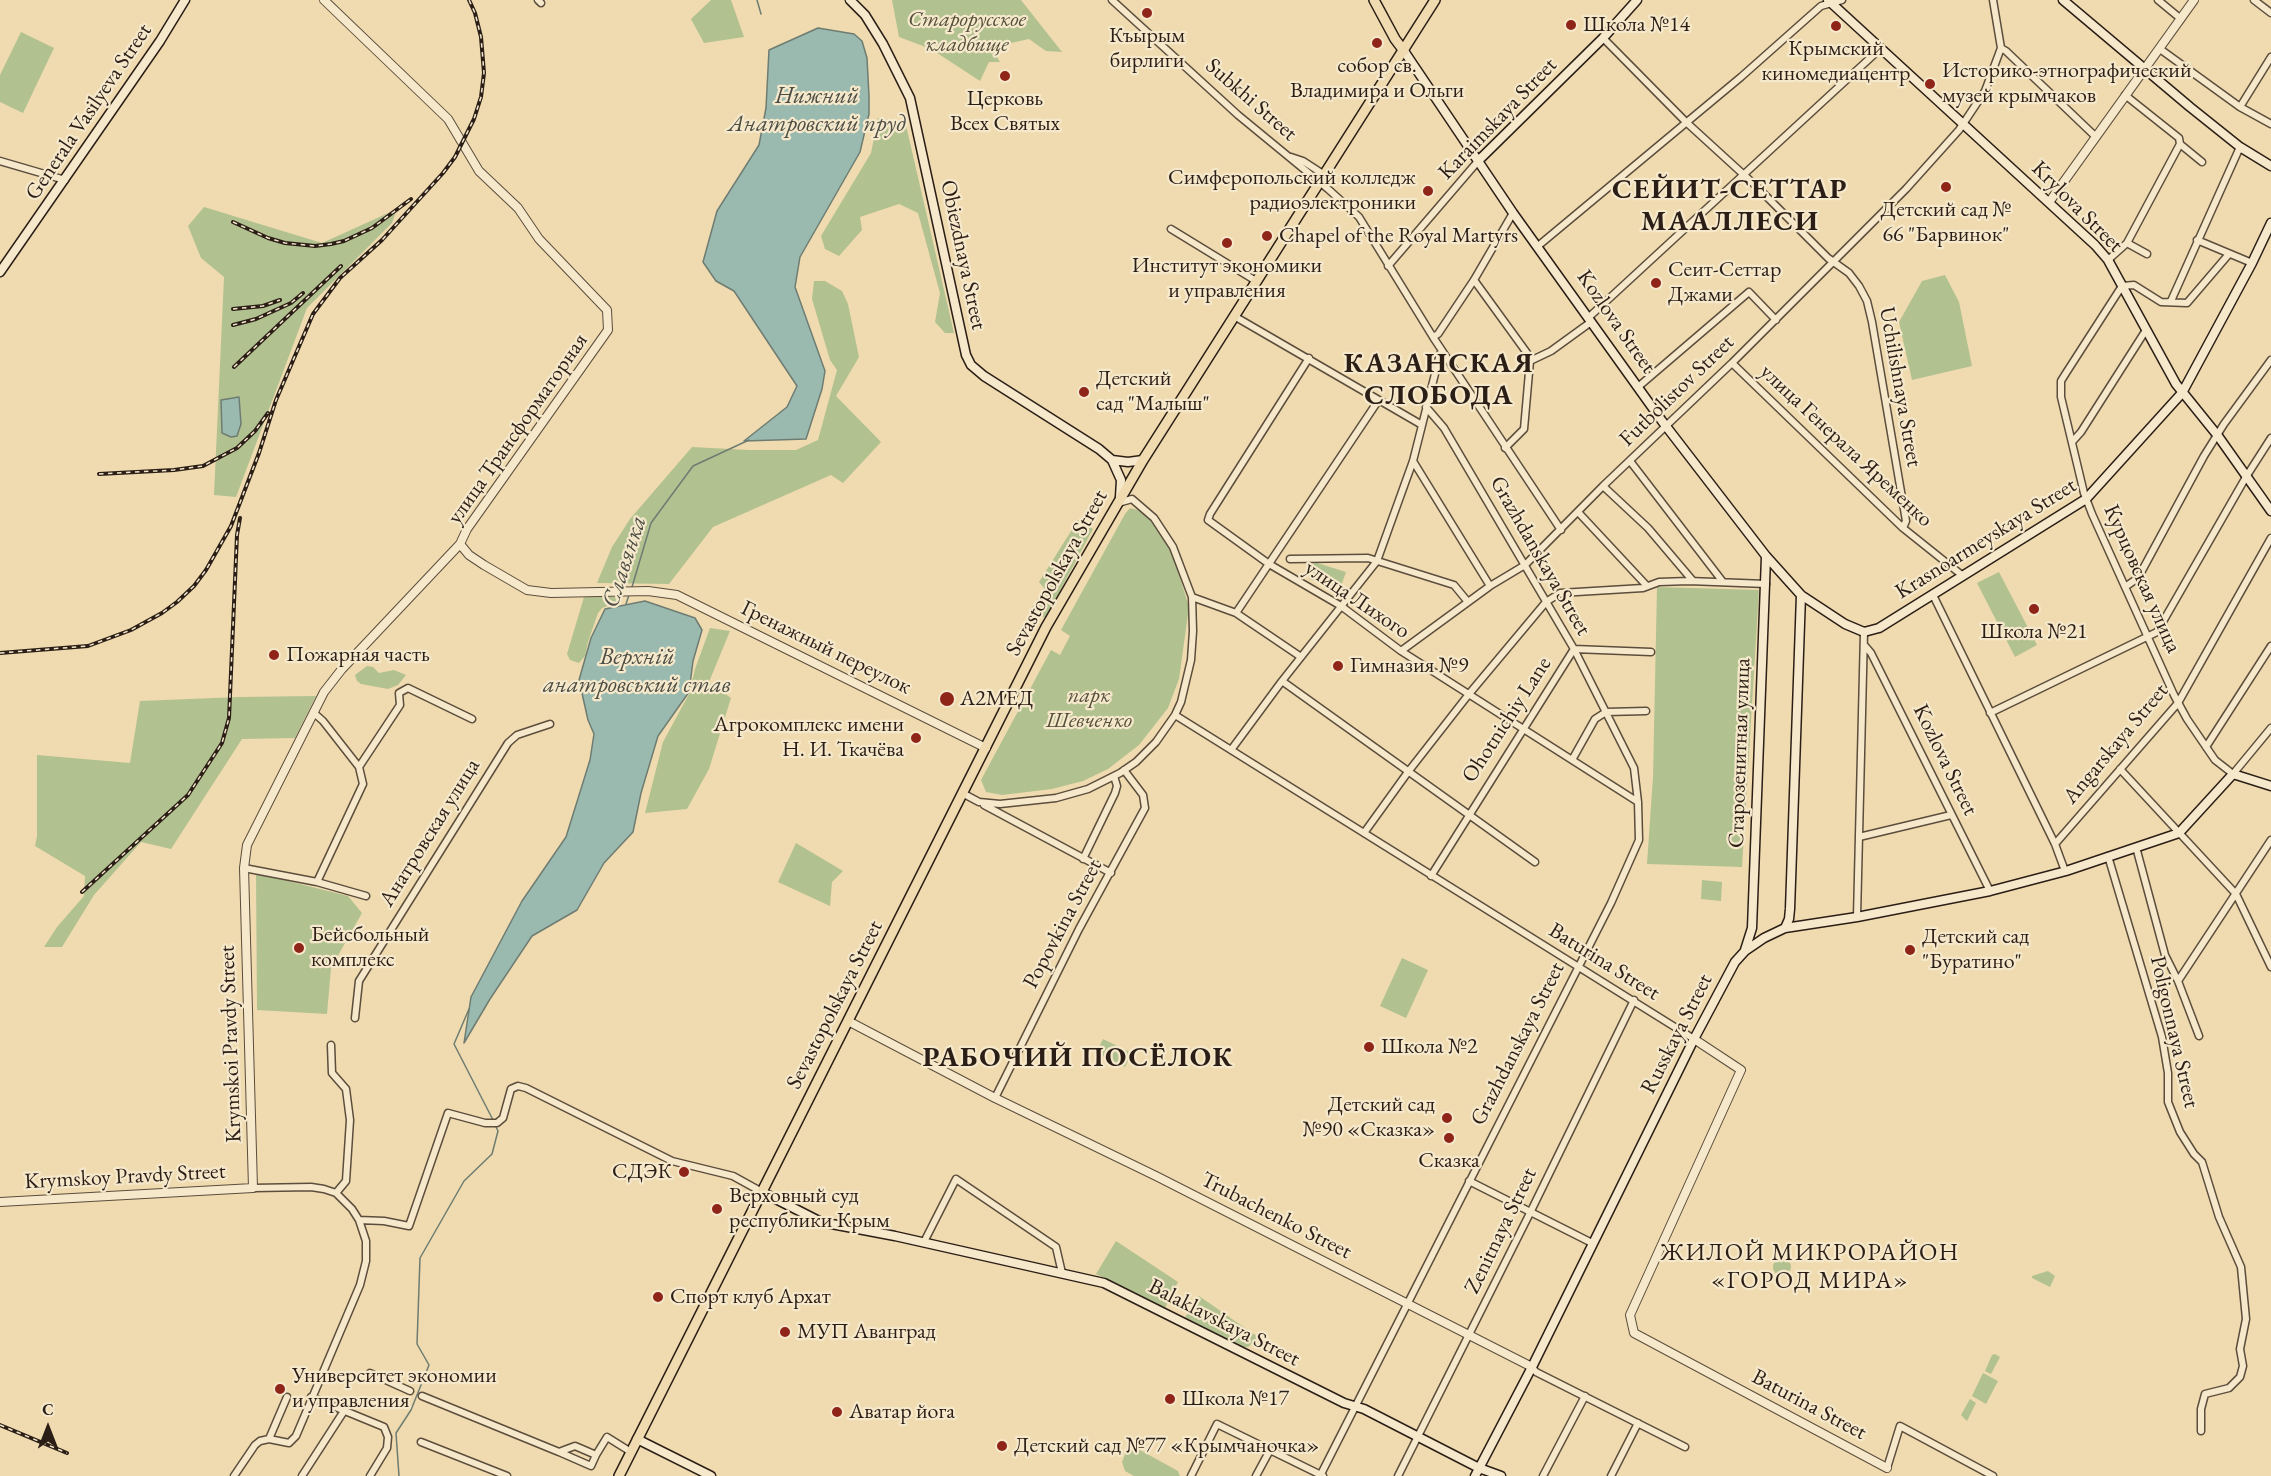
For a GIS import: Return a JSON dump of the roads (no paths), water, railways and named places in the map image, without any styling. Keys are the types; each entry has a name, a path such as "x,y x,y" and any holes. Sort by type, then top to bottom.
{"main road":[{"name":"Generala Vasilyeva Street","path":"0,272 65,180 185,0"},
{"name":"Obiezdnaya Street","path":"850,0 865,15 883,44 910,98 966,355 971,364 984,376 1100,449 1112,460"},
{"name":"Kozlova Street","path":"1374,0 1395,39 1513,213 1666,427 1766,556 1801,595 1845,624 1864,632"},
{"name":"Sevastopolskaya Street","path":"619,1476 909,904 1041,636 1143,460 1257,281 1318,177 1436,0"},
{"name":"Karaimskaya Street","path":"1479,160 1603,38 1637,0"},
{"path":"2063,0 2240,147 2271,166"},
{"name":"Krylova Street","path":"1830,2 2050,201 2108,260 2182,393 2218,436 2271,511"},
{"name":"Krasnoarmeyskaya Street","path":"1864,632 1873,631 2086,499 2182,393 2271,223"},
{"path":"1112,460 1128,462 1143,460"},
{"path":"1112,460 1121,480 1122,489 1118,503"},
{"name":"Старозенитная улица","path":"1744,951 1752,928 1766,556"},
{"path":"1766,584 1775,577 1786,579"},
{"path":"1801,595 1789,919 1785,928 1857,917 1990,891 2065,871 2179,833 2232,774"},
{"name":"Курцовская улица","path":"2232,774 2271,786"},
{"path":"1789,919 1798,927"},
{"path":"1752,928 1754,934 1764,938"},
{"name":"Russkaya Street","path":"1477,1472 1694,1039 1735,962 1744,951 1785,928"},
{"name":"Balaklavskaya Street","path":"762,1192 821,1222 924,1242 1104,1283 1344,1403 1418,1436 1477,1472 1501,1476"},
{"path":"638,1439 711,1476"}],"street":[{"name":"улица Трансформаторная","path":"324,0 448,119 479,171 518,208 538,240 607,310 609,324 605,337 467,529 460,544"},
{"name":"Subkhi Street","path":"1112,0 1238,116 1290,158"},
{"path":"1538,246 1741,77 1821,6 1842,0"},
{"name":"Futbolistov Street","path":"1401,651 1490,586 1525,565 1603,486 1776,320 1906,189 1963,123 1985,91 1994,72 2001,48 1993,0"},
{"path":"2158,0 2181,19"},
{"path":"2050,201 2194,0"},
{"path":"2254,0 2271,13"},
{"name":"Uchilishnaya Street","path":"1603,38 1686,122 1834,262 1849,273 1867,302 1906,521 1903,528"},
{"path":"1530,361 1551,351 1590,320 1743,174 1881,48"},
{"path":"2001,48 2096,137"},
{"path":"2160,49 2240,107 2271,124"},
{"path":"2240,107 2271,57"},
{"path":"2108,260 2127,243 2180,144 2179,138 2125,95"},
{"path":"2180,144 2202,162"},
{"path":"2171,301 2240,147"},
{"path":"1290,158 1300,162 1318,177"},
{"path":"1290,158 1303,161 1359,217 1443,352 1561,530"},
{"path":"0,160 65,180"},
{"name":"Karaimskaya Street","path":"1388,266 1479,160"},
{"path":"1434,337 1474,280 1513,213"},
{"path":"1171,229 1257,281"},
{"path":"2197,240 2252,263"},
{"path":"2127,243 2147,254"},
{"path":"2122,286 2134,285 2162,302 2189,302 2229,254"},
{"path":"1474,280 1527,353 1530,361 1524,429 1511,445 1505,448"},
{"name":"Курцовская улица","path":"2122,286 2061,381 2061,397 2086,499 2178,703 2215,759 2232,774"},
{"path":"1638,387 1749,292 1776,320"},
{"path":"1234,316 1422,425"},
{"path":"2072,442 2081,432 2146,330"},
{"path":"1231,750 1282,681 1377,561 1413,461 1440,354 1443,352"},
{"name":"улица Лихого","path":"1309,358 1209,515 1210,522 1269,564 1341,606 1401,651 1638,802"},
{"path":"2126,587 2138,578 2204,456 2271,360"},
{"name":"улица Генерала Яременко","path":"1732,363 1903,528 1963,576"},
{"path":"1236,612 1378,401"},
{"name":"Grazhdanskaya Street","path":"1321,1476 1577,966 1611,903 1639,840 1634,768 1574,650 1444,428 1426,407"},
{"path":"1990,713 2157,632 2271,438"},
{"path":"1413,461 1490,586"},
{"path":"1630,461 1723,582"},
{"path":"1603,486 1648,528 1692,581"},
{"path":"979,802 1000,804 1056,798 1088,789 1124,770 1156,742 1175,715 1181,702 1191,660 1192,597 1173,547 1154,518 1132,499 1118,503"},
{"path":"1578,512 1647,586"},
{"name":"Angarskaya Street","path":"2055,844 2178,703 2271,538"},
{"name":"Гренажный переулок","path":"460,544 469,555 527,590 551,593 648,591 677,595 987,748"},
{"name":"Krymskoi Pravdy Street","path":"253,1188 244,868 247,845 324,692 342,669 460,544"},
{"path":"1290,559 1368,558 1454,585 1468,602"},
{"path":"1364,833 1469,694 1546,602 1560,593 1647,586 1659,582 1766,584"},
{"path":"1933,595 2055,844 2065,871"},
{"path":"1192,597 1236,612 1301,657"},
{"path":"1857,917 1864,632"},
{"name":"Kozlova Street","path":"1865,646 1871,653 1990,891"},
{"path":"2206,747 2271,646"},
{"name":"Ohotnichiy Lane","path":"1431,876 1467,815 1574,650 1651,652"},
{"path":"1282,681 1535,862"},
{"path":"359,767 400,705 399,693 408,688 472,719"},
{"path":"1572,760 1596,719 1606,712 1646,711"},
{"path":"314,713 359,767 363,784 317,882"},
{"name":"Baturina Street","path":"1175,715 1634,1000 1741,1070 1630,1315 1634,1333 1887,1468"},
{"name":"Анатровская улица","path":"355,1018 359,981 508,742 517,735 550,724"},
{"path":"2232,774 2271,728"},
{"path":"2120,769 2236,894 2271,967"},
{"name":"Popovkina Street","path":"995,1098 1145,803 1143,795 1124,770"},
{"path":"1083,859 1115,794 1117,786 1114,776"},
{"path":"964,794 1111,873"},
{"path":"1859,837 1951,815"},
{"name":"Poligonnaya Street","path":"2178,981 2271,840"},
{"name":"Poligonnaya Street","path":"2136,847 2165,955 2178,981 2199,1036"},
{"name":"Poligonnaya Street","path":"2108,856 2162,1037 2168,1073 2168,1102 2180,1131 2194,1154 2202,1162 2218,1217 2241,1267 2246,1318 2240,1349 2243,1366 2240,1377 2229,1388 2205,1394 2200,1409 2201,1431"},
{"path":"244,868 317,882 366,896"},
{"name":"Zenitnaya Street","path":"1398,1476 1634,1000"},
{"name":"Trubachenko Street","path":"848,1021 995,1098 1407,1302 1532,1366 1536,1372 1685,1447"},
{"path":"331,1045 332,1073 346,1089 350,1120 346,1181 336,1193"},
{"path":"359,1220 409,1226 448,1113 485,1123 497,1123 503,1118 511,1089 518,1086 672,1161 733,1176 762,1192"},
{"path":"924,1242 956,1179 1056,1247 1062,1273"},
{"path":"1469,1181 1592,1243"},
{"path":"234,1476 260,1441 269,1439 289,1443 292,1441 346,1323 360,1285 367,1251 359,1220 352,1209 336,1193 311,1188 253,1188"},
{"name":"Krymskoy Pravdy Street","path":"0,1202 253,1188"},
{"path":"370,1373 410,1390"},
{"path":"422,1396 591,1466 608,1437 631,1452"},
{"path":"1543,1476 1585,1396"},
{"path":"269,1439 287,1397"},
{"path":"311,1397 384,1427 388,1437 387,1448 370,1476"},
{"path":"302,1476 344,1411"},
{"path":"1611,1476 1638,1423"},
{"path":"1191,1476 1217,1424 1321,1476"},
{"path":"1887,1468 1900,1426 1993,1476"},
{"path":"421,1442 507,1476"},
{"path":"559,1452 575,1446 596,1455"},
{"path":"1256,1476 1270,1450"}],"water":[{"name":"Нижний Анатровский пруд","path":"818,28 854,34 862,41 867,58 869,96 869,114 860,152 800,257 795,287 825,371 822,389 806,439 744,441 787,407 797,386 734,291 716,281 703,262 717,211 759,145 766,108 769,50"},
{"path":"239,397 241,424 237,436 231,437 222,433 221,400"},
{"name":"Верхній анатровський став","path":"645,601 695,618 702,630 693,661 689,692 658,736 641,793 633,832 604,863 577,910 532,936 464,1043 471,997 522,901 566,837 590,760 594,734 588,720 579,680 591,638 605,609"}],"waterway":[{"name":"Славянка","path":"757,0 761,14"},
{"name":"Славянка","path":"632,587 651,523 693,466 749,440"},
{"name":"Славянка","path":"626,604 629,595"},
{"name":"Славянка","path":"469,1009 454,1044 493,1120"},
{"name":"Славянка","path":"399,1476 396,1433 411,1410 429,1365 417,1344 420,1258 464,1181 492,1154 498,1131 495,1125"}],"railway":[{"path":"0,653 88,646 131,630 177,602 194,586 206,570 231,526 259,453 276,400 313,314 340,278 382,240 443,173 455,157 474,119 481,97 484,73 481,37 469,0"},
{"path":"233,222 285,243 315,246 331,244 344,241 372,228 411,199"},
{"path":"234,367 341,266"},
{"path":"233,325 256,319 291,303 303,293"},
{"path":"233,309 263,306 280,300"},
{"path":"99,474 203,466 237,448 255,431 268,413"},
{"path":"82,892 188,795 222,743 229,718 237,535 240,518"},
{"path":"0,1425 67,1453"}],"place":[{"name":"Къырым бирлиги","path":"1147,13"},
{"name":"Школа №14","path":"1571,25"},
{"name":"Крымский киномедиацентр","path":"1836,26"},
{"name":"собор св. Владимира и Ольги","path":"1377,43"},
{"name":"Церковь Всех Святых","path":"1005,76"},
{"name":"Историко-этнографический музей крымчаков","path":"1930,84"},
{"name":"Детский сад № 66 \"Барвинок\"","path":"1946,187"},
{"name":"Симферопольский колледж радиоэлектроники","path":"1428,191"},
{"name":"Chapel of the Royal Martyrs","path":"1267,236"},
{"name":"Институт экономики и управления","path":"1227,243"},
{"name":"Сеит-Сеттар Джами","path":"1656,283"},
{"name":"Детский сад \"Малыш\"","path":"1084,392"},
{"name":"Школа №21","path":"2034,609"},
{"name":"Пожарная часть","path":"274,655"},
{"name":"Гимназия №9","path":"1338,666"},
{"name":"А2МЕД","path":"947,699"},
{"name":"Агрокомплекс имени Н. И. Ткачёва","path":"916,738"},
{"name":"Бейсбольный комплекс","path":"299,948"},
{"name":"Детский сад \"Буратино\"","path":"1910,950"},
{"name":"Школа №2","path":"1369,1047"},
{"name":"Детский сад №90 «Сказка»","path":"1447,1118"},
{"name":"Сказка","path":"1449,1138"},
{"name":"СДЭК","path":"684,1172"},
{"name":"Верховный суд республики Крым","path":"717,1209"},
{"name":"Спорт клуб Архат","path":"658,1297"},
{"name":"МУП Аванград","path":"785,1332"},
{"name":"Университет экономии и управления","path":"280,1389"},
{"name":"Школа №17","path":"1170,1399"},
{"name":"Аватар йога","path":"837,1412"},
{"name":"Детский сад №77 «Крымчаночка»","path":"1002,1446"}],"district":[{"name":"СЕЙИТ-СЕТТАР МААЛЛЕСИ","path":"1730,206"},
{"name":"КАЗАНСКАЯ СЛОБОДА","path":"1439,380"},
{"name":"РАБОЧИЙ ПОСЁЛОК","path":"1078,1058"},
{"name":"ЖИЛОЙ МИКРОРАЙОН «ГОРОД МИРА»","path":"1810,1267"}],"park label":[{"name":"Старорусское кладбище","path":"967,32"},
{"name":"парк Шевченко","path":"1089,708"}]}
